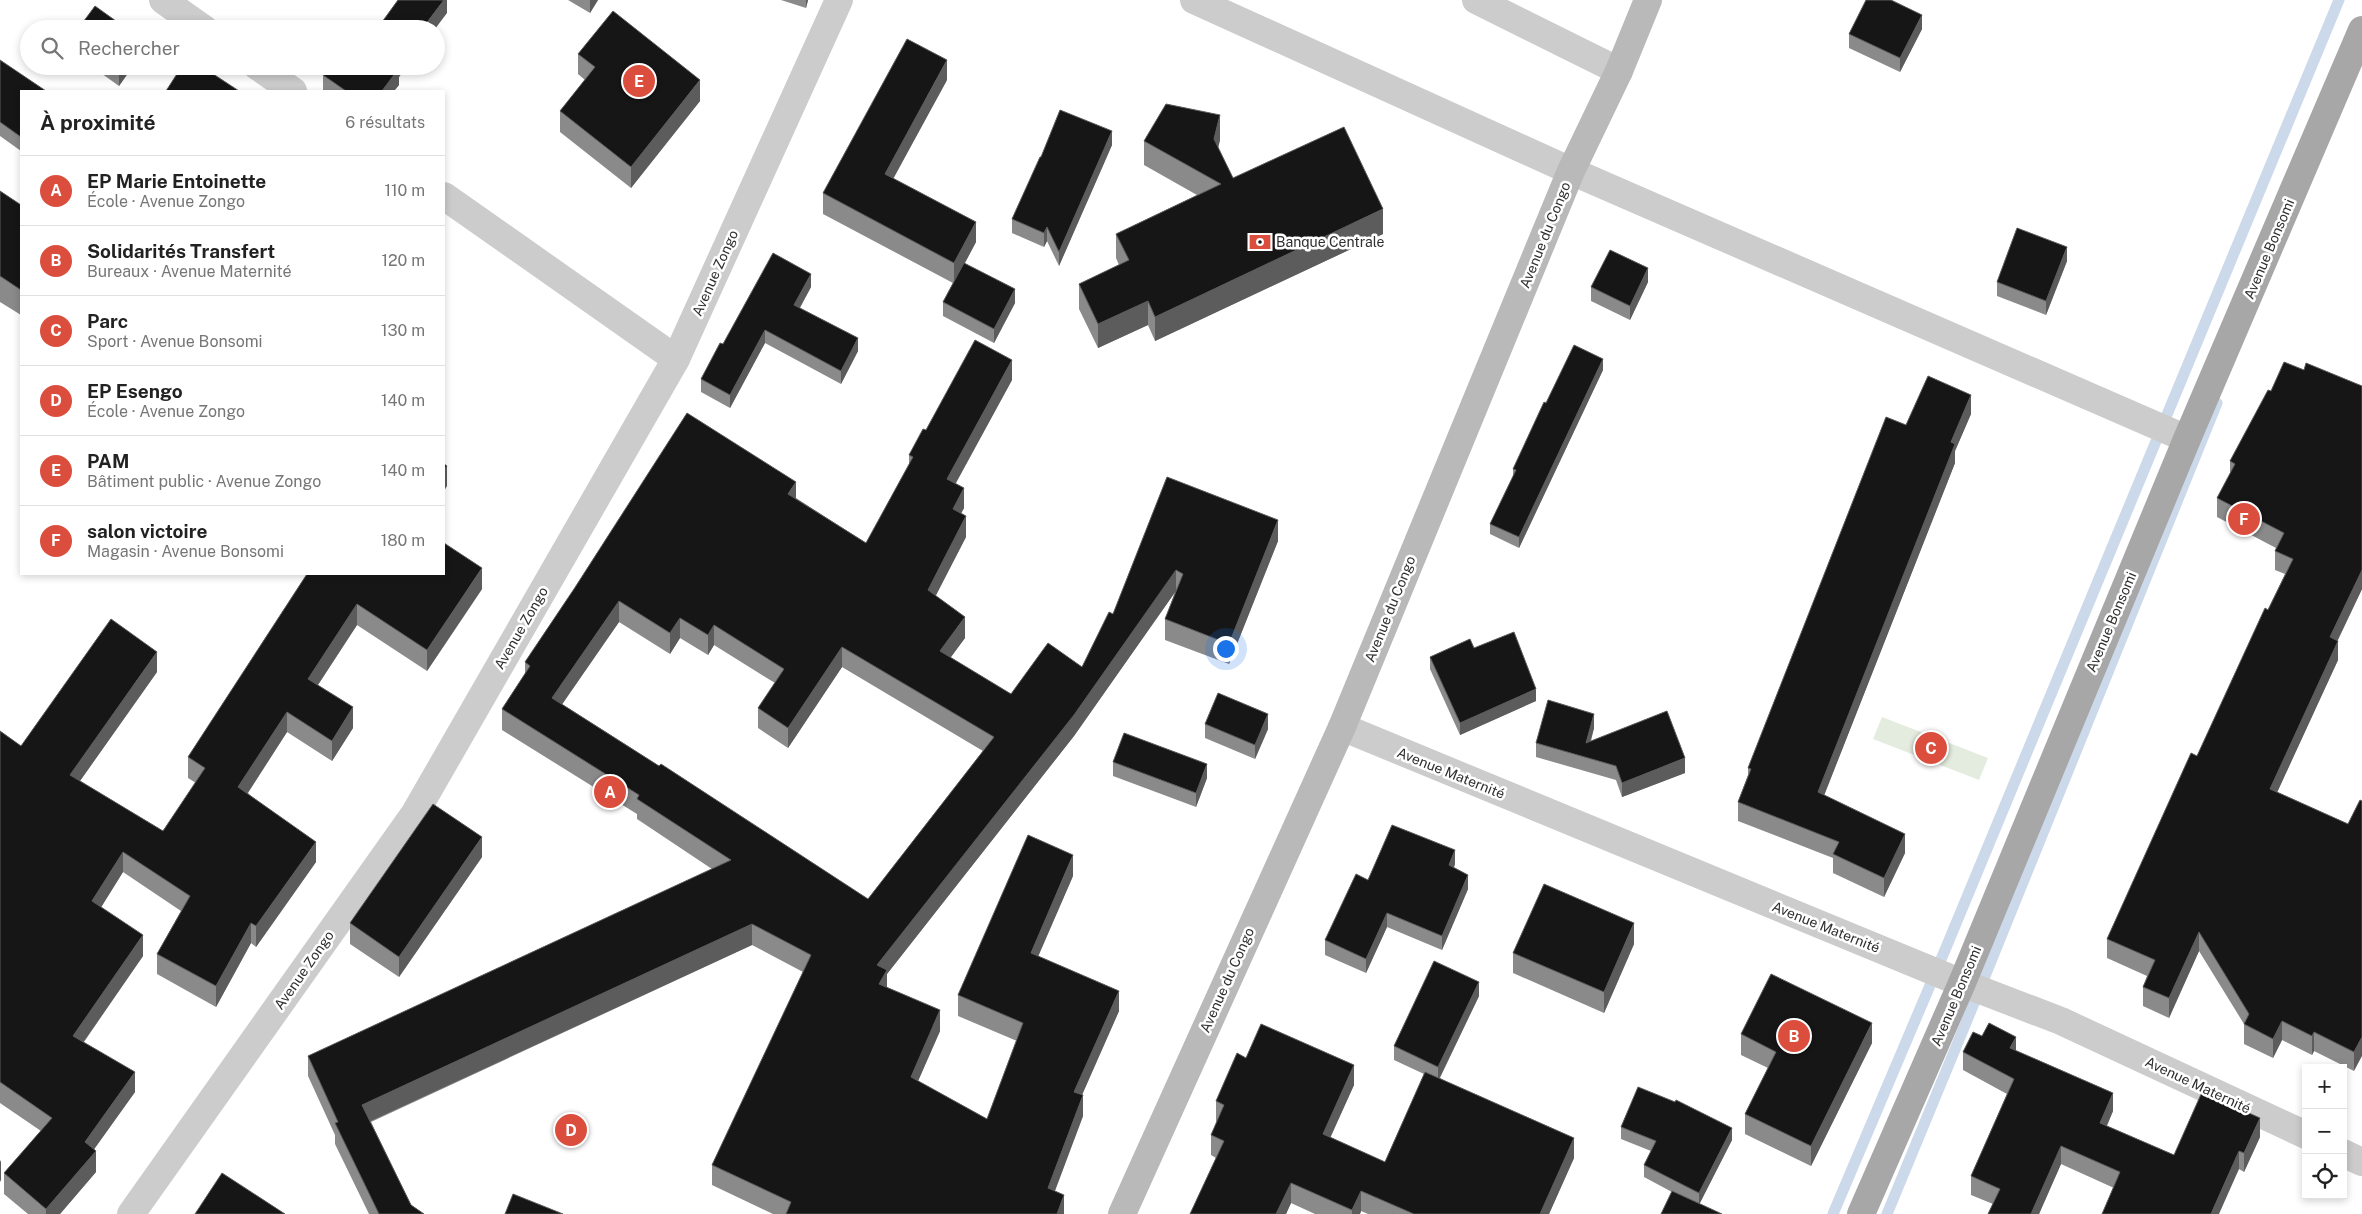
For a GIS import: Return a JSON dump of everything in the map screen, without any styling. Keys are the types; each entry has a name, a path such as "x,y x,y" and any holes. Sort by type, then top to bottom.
{"main road":[{"name":"Avenue Bonsomi","path":"1861,1214 1962,983 2187,439 2362,30"}],"street":[{"path":"163,0 191,20"},
{"name":"Avenue Zongo","path":"131,1214 415,813 676,359 839,0"},
{"path":"1194,0 1571,171 2187,439"},
{"path":"1476,0 1618,71"},
{"name":"Avenue du Congo","path":"1122,1214 1342,727 1571,171 1618,71 1648,0"},
{"path":"271,75 292,90"},
{"path":"445,197 676,359"},
{"name":"Avenue Maternité","path":"1342,727 1962,983 2061,1021 2302,1133"},
{"path":"2345,1154 2362,1162"}],"shaded area":[{"path":"1882,717 1988,758 1979,780 1873,739"}],"building":[{"path":"398,0 444,0 429,20 384,20"},
{"path":"1866,0 1891,0 1922,15 1900,58 1849,34"},
{"path":"95,6 114,20 85,20"},
{"path":"613,11 700,80 631,167 560,111 595,67 578,54"},
{"path":"907,39 947,60 885,174 976,222 954,263 823,193"},
{"path":"0,60 45,90 20,90 20,136 0,122"},
{"path":"176,75 215,75 237,90 167,90"},
{"path":"323,75 394,75 383,90 345,90"},
{"path":"1166,104 1220,115 1214,139 1233,178 1344,127 1383,209 1155,317 1148,301 1098,324 1079,284 1129,260 1116,234 1221,184 1144,141"},
{"path":"1060,110 1112,131 1059,252 1047,227 1044,233 1012,219 1041,157"},
{"path":"0,191 20,204 20,289 0,276"},
{"path":"2017,228 2067,247 2046,301 1997,282"},
{"path":"1610,250 1648,268 1630,306 1591,287"},
{"path":"773,253 811,274 794,305 858,338 841,371 765,330 730,395 701,379 720,343 723,344"},
{"path":"964,263 1015,289 994,329 943,302"},
{"path":"975,340 1012,360 947,479 964,488 953,509 966,516 928,590 965,617 940,651 1011,694 1048,643 1082,667 1109,612 1113,614 1167,477 1278,520 1229,644 1165,619 1183,574 1176,570 1074,715 877,965 887,970 879,984 940,1010 911,1077 987,1119 1023,1023 958,995 1028,835 1073,855 1031,953 1119,991 1074,1092 1083,1095 1048,1188 1064,1195 1057,1214 786,1214 791,1202 712,1165 811,955 752,924 362,1105 411,1205 424,1214 379,1214 335,1123 338,1122 308,1056 731,860 637,799 639,795 502,709 530,666 525,662 687,413 796,482 788,494 866,543 913,457 909,455 923,429 926,430","holes":["619,601 670,633 680,618 708,635 714,625 784,669 758,708 788,728 842,647 994,737 868,899 661,764 659,766 552,698"]},
{"path":"1574,345 1603,359 1519,537 1490,524 1516,470 1513,469 1544,402 1546,403"},
{"path":"2284,362 2304,370 2306,363 2362,386 2362,570 2330,637 2338,641 2270,789 2348,824 2360,800 2362,801 2362,1037 2354,1052 2314,1032 2312,1036 2282,1021 2273,1039 2244,1024 2249,1014 2199,932 2169,998 2143,987 2155,960 2107,939 2191,753 2197,756 2265,608 2268,610 2293,559 2275,551 2284,533 2217,498 2235,464 2230,461 2268,390 2271,391"},
{"path":"1928,376 1971,395 1951,442 1955,444 1818,792 1905,834 1884,878 1833,854 1839,842 1738,802 1751,769 1748,768 1886,417 1906,425"},
{"path":"445,544 482,568 427,650 357,604 308,679 353,707 332,741 287,712 238,787 316,842 256,926 251,923 216,986 157,954 190,896 123,852 92,901 143,935 73,1036 135,1072 85,1142 96,1151 46,1209 4,1173 52,1118 0,1082 0,731 21,746 111,619 157,652 70,775 163,831 205,768 188,757 306,575 445,575"},
{"path":"1514,632 1536,689 1460,723 1430,657 1470,639 1474,648"},
{"path":"1218,693 1268,714 1255,745 1205,724"},
{"path":"1548,700 1594,714 1586,743 1667,711 1685,758 1622,783 1616,766 1536,743"},
{"path":"1124,733 1207,764 1196,793 1113,762"},
{"path":"433,804 482,837 399,957 350,923"},
{"path":"1392,825 1455,850 1449,865 1468,875 1442,936 1387,913 1366,959 1325,940 1356,874 1368,880"},
{"path":"1544,884 1634,923 1604,992 1513,953"},
{"path":"1434,961 1479,982 1438,1067 1394,1046"},
{"path":"1771,974 1872,1023 1811,1146 1745,1114 1776,1052 1741,1034"},
{"path":"1989,1023 2016,1037 2010,1048 2113,1093 2100,1123 2174,1155 2202,1092 2260,1118 2244,1153 2239,1151 2211,1214 2102,1214 2120,1172 2061,1146 2031,1214 1988,1214 2000,1189 1971,1176 2014,1079 1963,1052 1973,1032 1982,1036"},
{"path":"1261,1024 1354,1065 1323,1134 1385,1162 1425,1072 1574,1138 1540,1214 1414,1214 1361,1191 1352,1210 1291,1183 1276,1214 1190,1214 1224,1141 1211,1135 1224,1105 1216,1101 1237,1053 1246,1058"},
{"path":"1638,1087 1675,1102 1676,1100 1732,1128 1699,1193 1644,1165 1656,1141 1621,1127"},
{"path":"222,1173 285,1214 195,1214"},
{"path":"1672,1191 1722,1214 1661,1214"},
{"path":"513,1194 563,1214 505,1214"}],"waterway":[{"path":"1833,1214 1945,950 2339,0"},
{"path":"1887,1214 2217,403"}],"place":[{"name":"PAM","path":"639,81"},
{"name":"Banque Centrale","path":"1260,242"},
{"name":"salon victoire","path":"2244,519"},
{"name":"Parc","path":"1931,748"},
{"name":"EP Marie Entoinette","path":"610,792"},
{"name":"Solidarités Transfert","path":"1794,1036"},
{"name":"EP Esengo","path":"571,1130"}]}
